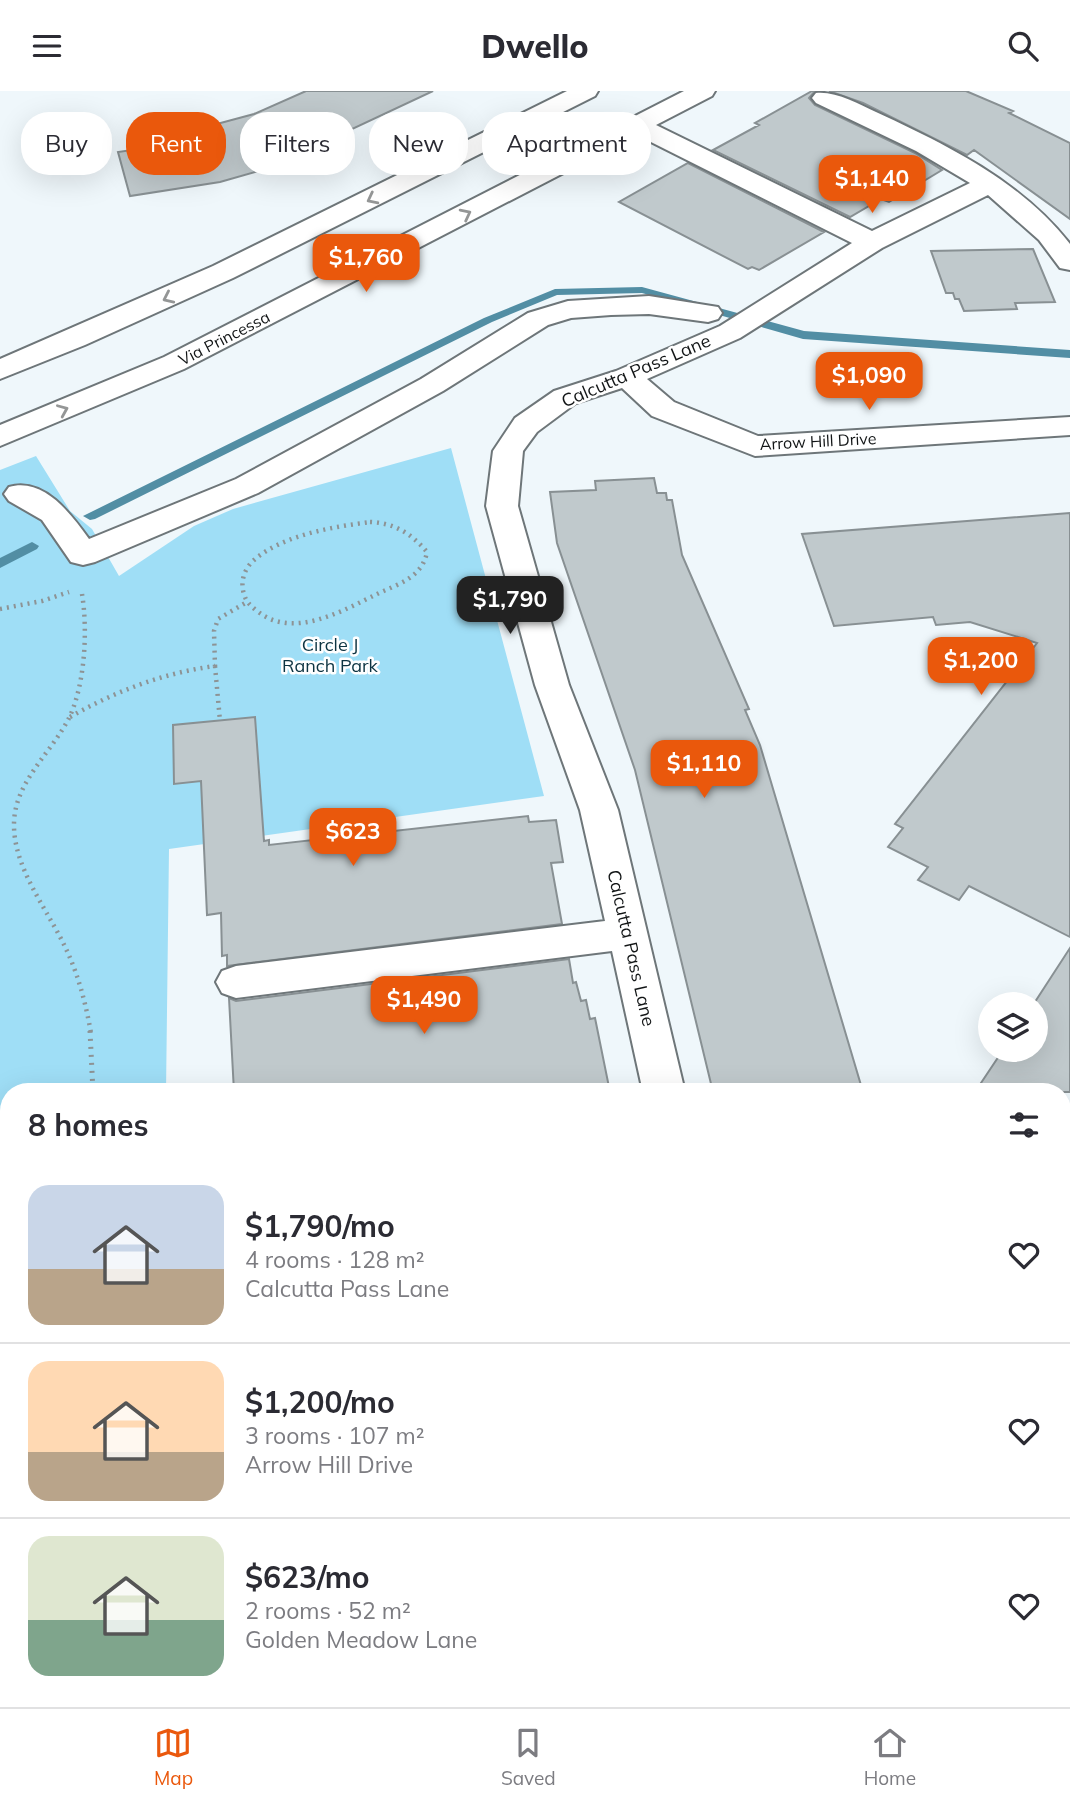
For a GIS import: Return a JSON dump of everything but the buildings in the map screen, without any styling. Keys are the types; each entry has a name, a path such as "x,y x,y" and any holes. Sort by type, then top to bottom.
{"street":[{"path":"0,370 92,333 238,267 586,91"},
{"name":"Via Princessa","path":"651,118 704,91"},
{"path":"825,98 935,149 1009,199 1059,245 1070,262"},
{"path":"651,132 872,242"},
{"name":"Via Princessa","path":"0,436 174,363 539,175"},
{"name":"Calcutta Pass Lane","path":"662,1083 599,810 552,685 502,506 508,451 526,425 565,397 627,377 719,322 783,297 872,242 988,185"},
{"path":"0,463 10,497 53,513 83,554 247,486 432,385 538,319 568,310 649,305 719,322"},
{"name":"Arrow Hill Drive","path":"627,377 663,409 755,446 1070,426"},
{"path":"236,982 626,934"}],"path":[{"path":"383,523 403,529 417,539 427,552 425,563 416,575 320,621 278,622 260,616 247,602 242,591 246,570 257,558 276,548 341,524 383,523"},
{"path":"81,588 86,615 76,694 70,717 27,783 15,808 14,825 23,861 69,954 88,1014 95,1068 94,1083"},
{"path":"220,721 214,631 218,619 247,602"},
{"path":"70,717 126,688 163,676 215,666"}],"green space":[{"name":"Circle J Ranch Park","path":"451,448 544,796 169,849 166,1083 0,1083 0,470 36,456 70,511 92,529 119,576 194,526 233,509"}],"waterway":[{"path":"90,516 488,320 555,292 642,290 803,335 1070,354"},
{"path":"0,564 32,546"}]}
